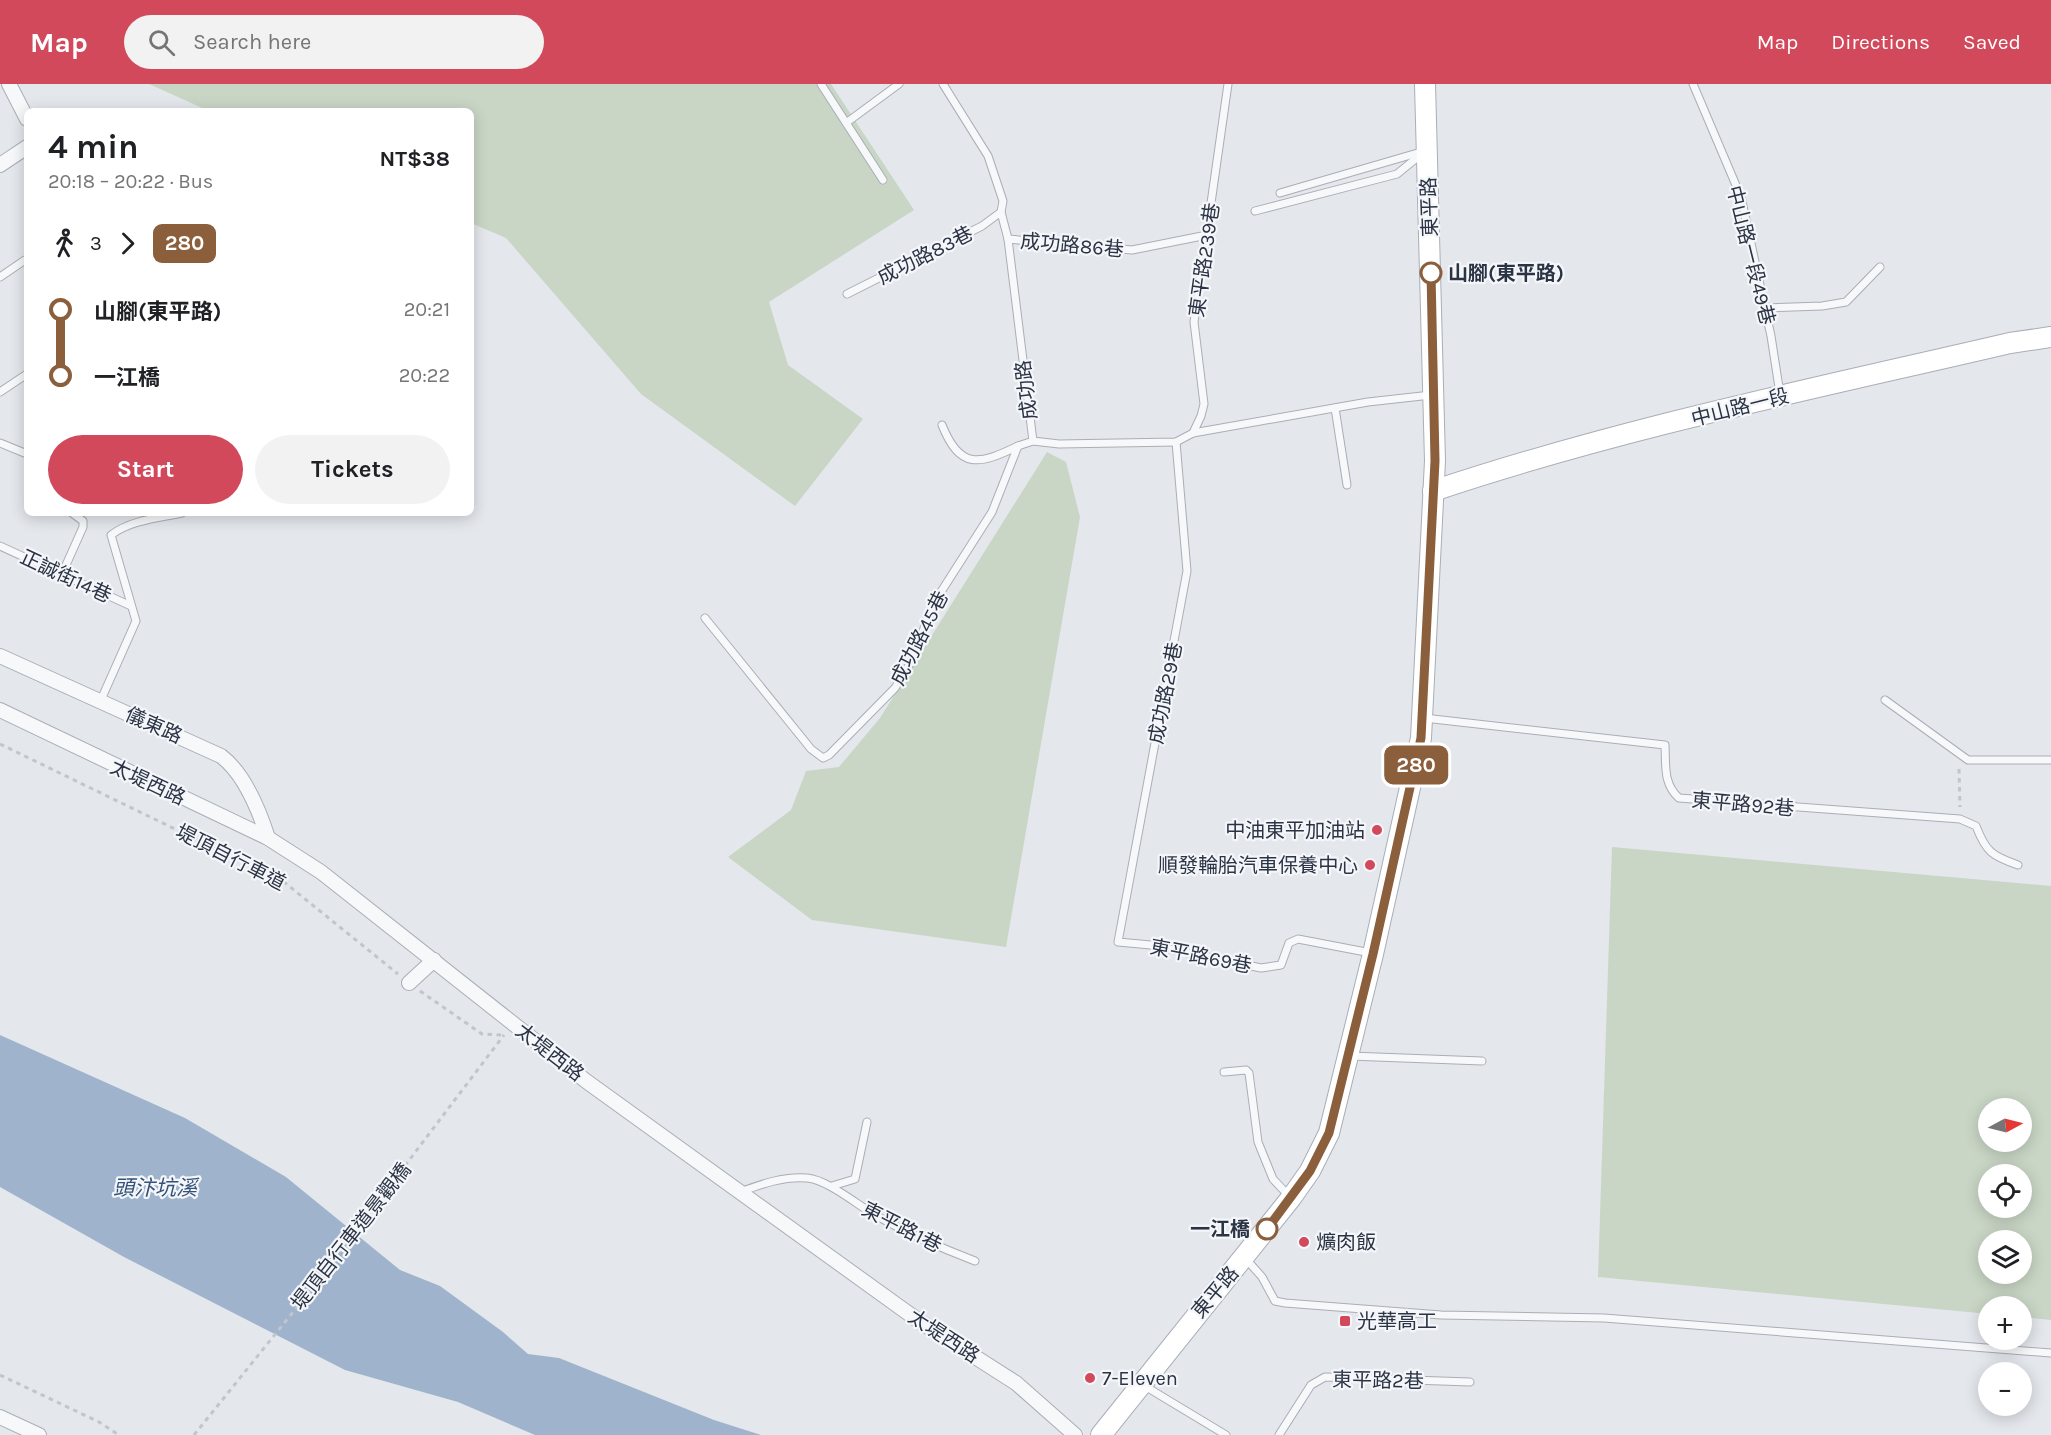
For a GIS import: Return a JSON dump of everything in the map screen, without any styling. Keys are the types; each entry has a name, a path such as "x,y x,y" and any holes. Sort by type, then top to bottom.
{"main road":[{"name":"東平路","path":"1101,1435 1292,1198 1310,1171 1329,1133 1373,954 1418,755 1421,717 1433,491 1434,395 1425,84"},
{"name":"中山路一段","path":"1433,491 1509,466 1780,397 2010,343 2051,337"}],"street":[{"path":"9,84 24,113"},
{"path":"0,165 24,149"},
{"name":"儀東路","path":"0,656 100,702 162,727 231,764 261,816 268,838"},
{"name":"太堤西路","path":"0,710 268,838 321,872 586,1081 919,1321 1016,1383 1075,1435"},
{"path":"409,983 434,960"},
{"path":"0,1417 39,1435"}],"lane":[{"path":"821,84 882,180"},
{"path":"846,123 899,84"},
{"name":"成功路","path":"944,84 988,156 1003,201 1001,213 1008,239 1033,441 1059,444 1176,442 1192,433 1335,408 1434,395"},
{"name":"東平路239巷","path":"1192,433 1201,416 1204,404 1194,322 1228,84"},
{"name":"中山路一段49巷","path":"1693,84 1741,197 1780,397"},
{"name":"東平路","path":"1280,193 1426,151"},
{"name":"東平路","path":"1254,211 1397,174 1426,151"},
{"name":"成功路83巷","path":"847,294 982,226 1001,213"},
{"name":"成功路86巷","path":"1008,239 1132,250 1207,235"},
{"path":"0,277 24,261"},
{"path":"1764,308 1822,306 1846,302 1880,267"},
{"path":"0,392 24,376"},
{"path":"1335,408 1347,485"},
{"path":"942,425 950,444 964,458 974,460 995,457 1033,441"},
{"name":"成功路29巷","path":"1118,942 1187,571 1176,442"},
{"path":"0,443 24,453"},
{"name":"成功路45巷","path":"705,618 811,749 823,758 830,755 896,688 917,652 927,618 939,595 992,513 1018,446"},
{"path":"62,574 83,527 83,521 76,516"},
{"path":"100,702 136,621 111,535 119,529 144,520 166,516"},
{"name":"正誠街14巷","path":"0,546 131,606"},
{"path":"1885,700 1968,760 2051,760"},
{"name":"東平路92巷","path":"1421,717 1665,745 1669,790 1680,798 1960,819"},
{"path":"1960,819 1976,826 1984,848 2018,865"},
{"name":"東平路69巷","path":"1118,942 1150,945 1261,968 1281,965 1289,943 1298,939 1373,954"},
{"path":"1348,1056 1482,1061"},
{"path":"1224,1072 1246,1070 1249,1073 1258,1142 1263,1157 1273,1179 1292,1198"},
{"name":"東平路1巷","path":"832,1186 855,1179 867,1122"},
{"name":"東平路1巷","path":"738,1192 771,1181 808,1178 832,1186 840,1195 936,1246 975,1261"},
{"path":"1244,1258 1262,1277 1275,1301 1285,1303 1441,1315 1604,1318 2051,1353"},
{"name":"東平路2巷","path":"1279,1435 1311,1385 1325,1377 1470,1382"},
{"path":"1141,1384 1226,1435"}],"path":[{"name":"堤頂自行車道","path":"0,744 285,882 409,983 482,1034 504,1035"},
{"path":"1959,755 1960,819"},
{"name":"堤頂自行車道景觀橋","path":"194,1435 309,1291 504,1035"},
{"path":"0,1375 99,1422 119,1435"}],"green space":[{"path":"149,84 831,84 914,210 769,302 788,365 863,419 795,506 641,394 506,238 474,224 474,108 202,108"},
{"path":"1047,452 1066,462 1080,517 1006,947 812,920 728,857 791,810 806,771 839,767 880,718"},
{"path":"1612,847 2051,886 2051,1320 2032,1318 2032,1296 1978,1296 1978,1313 1598,1277"}],"water":[{"name":"頭汴坑溪","path":"0,1035 185,1118 286,1177 400,1270 440,1286 503,1332 528,1354 559,1358 714,1420 761,1435 535,1435 458,1402 345,1370 124,1257 0,1187"}],"bus line":[{"name":"280","path":"1267,1229 1310,1171 1329,1133 1373,954 1421,738 1435,461 1431,273"}],"place":[{"name":"山腳(東平路)","path":"1431,273"},
{"name":"中油東平加油站","path":"1377,830"},
{"name":"順發輪胎汽車保養中心","path":"1370,865"},
{"name":"一江橋","path":"1267,1229"},
{"name":"爌肉飯","path":"1304,1242"},
{"name":"光華高工","path":"1345,1321"},
{"name":"7-Eleven","path":"1090,1378"}]}
